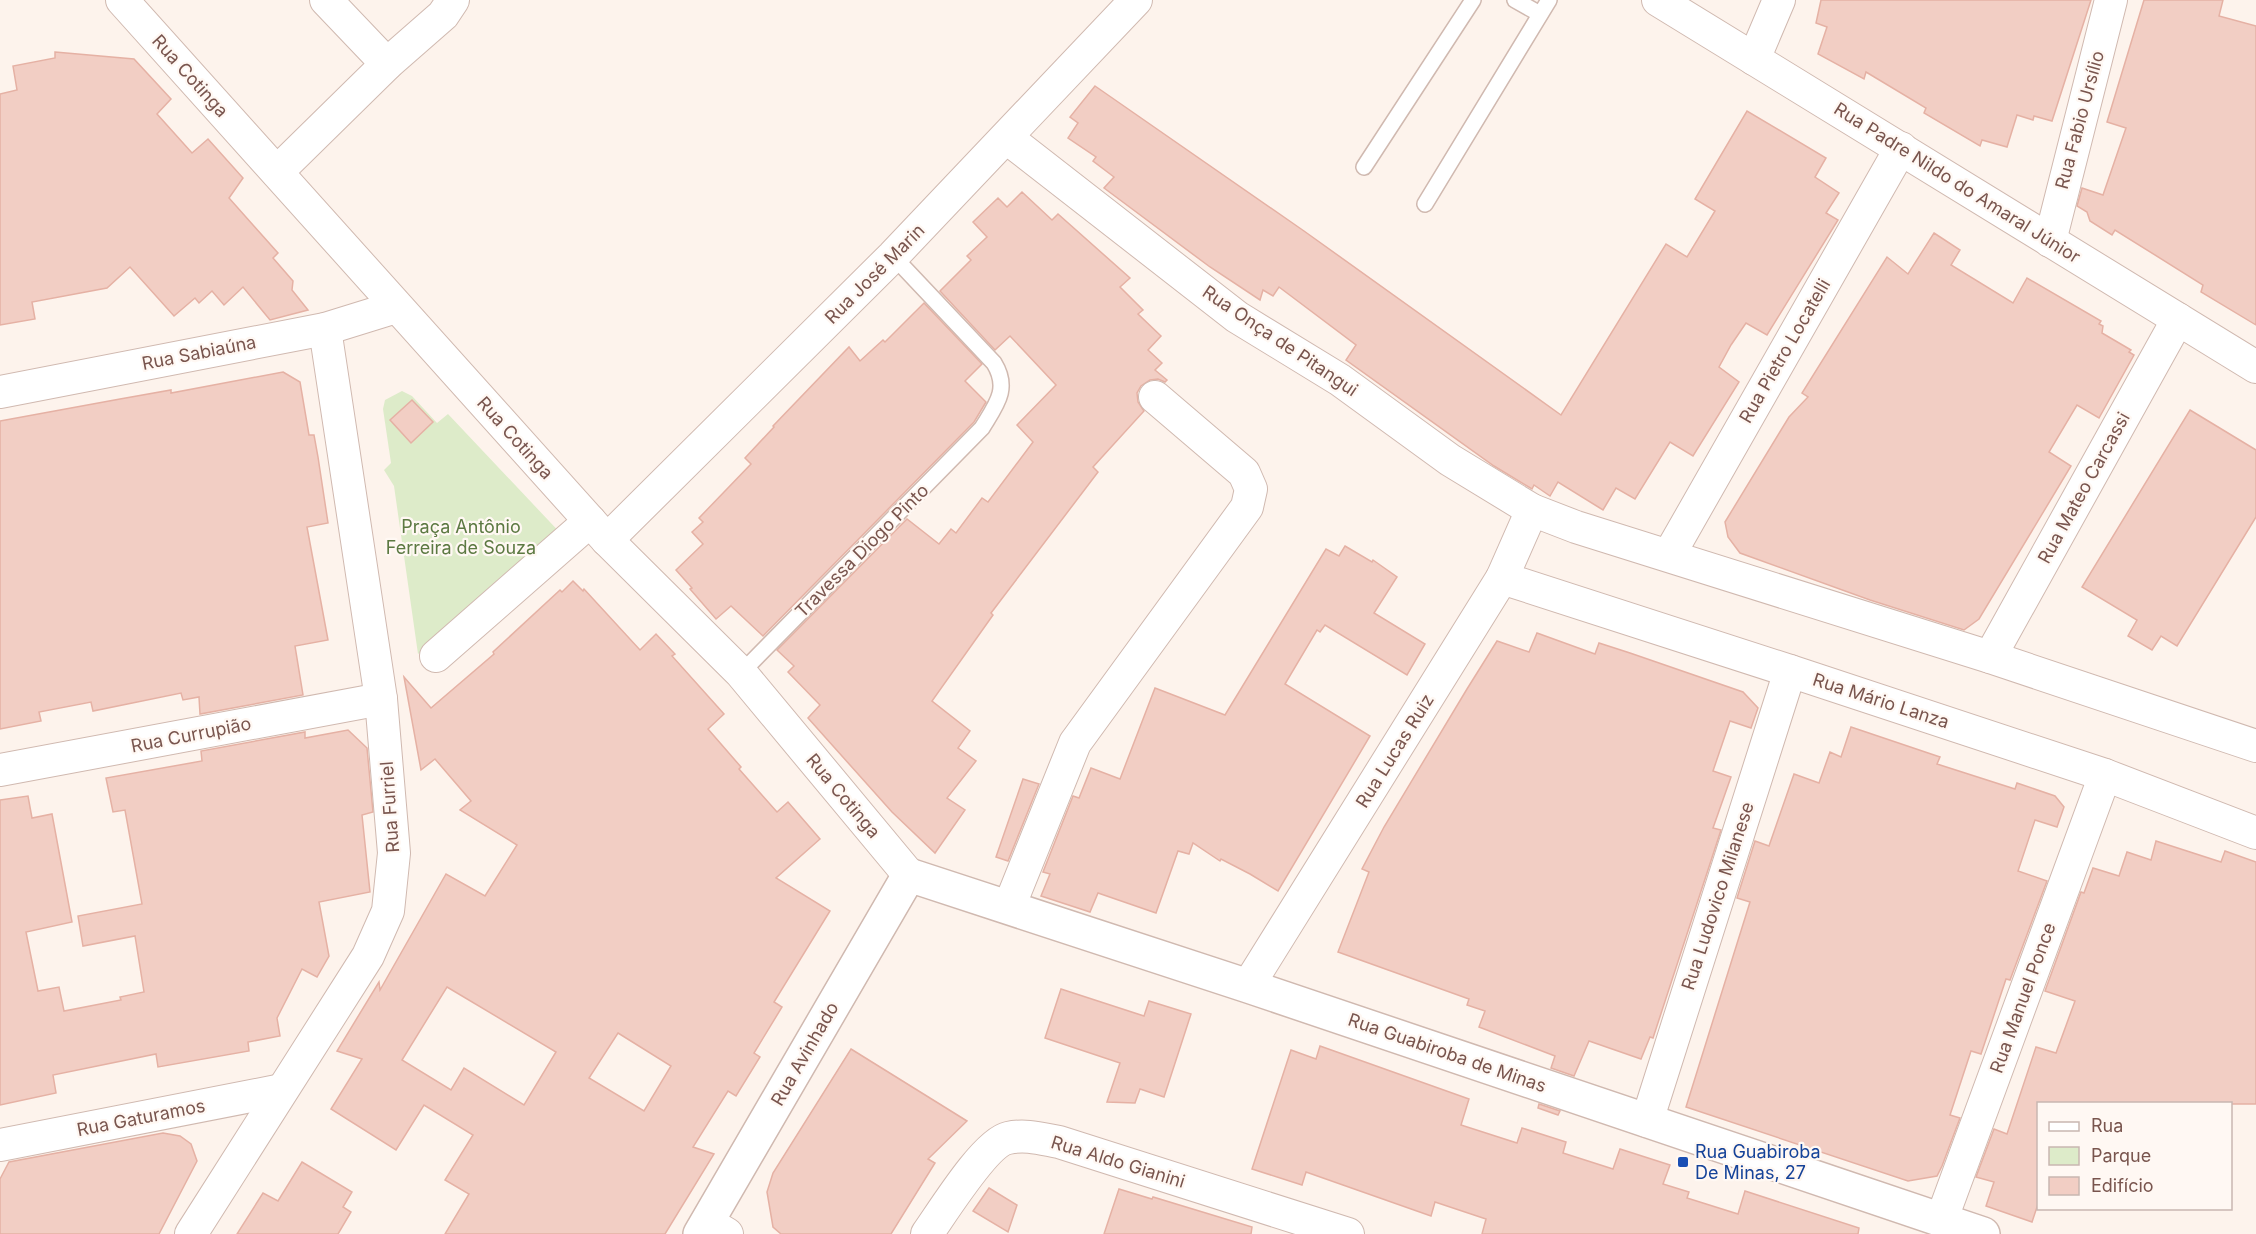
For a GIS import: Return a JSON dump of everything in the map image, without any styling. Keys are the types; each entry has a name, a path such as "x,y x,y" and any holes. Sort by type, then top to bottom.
{"street":[{"name":"Rua Cotinga","path":"122,0 598,530 741,673 909,875"},
{"path":"326,0 387,64"},
{"path":"277,172 387,64 443,15 453,0"},
{"name":"Rua José Marin","path":"436,656 598,530 893,256 1136,0"},
{"name":"Rua Padre Nildo do Amaral Júnior","path":"1658,0 1901,147 2256,367"},
{"path":"1754,59 1779,0"},
{"name":"Rua Fabio Ursílio","path":"2050,241 2111,0"},
{"name":"Rua Onça de Pitangui","path":"1007,138 1237,317 1340,380 1450,460 1532,510"},
{"name":"Rua Pietro Locatelli","path":"1669,555 1901,147"},
{"name":"Rua Sabiaúna","path":"0,392 325,329 396,307"},
{"name":"Rua Mateo Carcassi","path":"1990,657 2178,319"},
{"name":"Rua Furriel","path":"191,1234 368,956 388,911 394,853 381,699 325,329"},
{"path":"1009,907 1075,743 1247,507 1251,489 1244,473 1155,397"},
{"path":"1532,510 1576,527 1669,555 1890,628 1990,657 2256,746"},
{"name":"Rua Lucas Ruiz","path":"1248,986 1502,578 1532,510"},
{"name":"Rua Mário Lanza","path":"1502,578 2105,775 2256,833"},
{"name":"Rua Ludovico Milanese","path":"1647,1121 1790,671"},
{"name":"Rua Currupião","path":"0,770 381,699"},
{"name":"Rua Manuel Ponce","path":"1941,1221 2105,775"},
{"name":"Rua Guabiroba de Minas","path":"909,875 1248,986 1983,1234"},
{"name":"Rua Avinhado","path":"711,1230 909,875"},
{"name":"Rua Gaturamos","path":"0,1145 282,1090"},
{"name":"Rua Aldo Gianini","path":"927,1234 987,1150 1006,1138 1029,1136 1059,1143 1348,1234"}],"lane":[{"path":"1364,167 1473,0"},
{"path":"1515,0 1540,14"},
{"path":"1425,204 1549,0"},
{"name":"Travessa Diogo Pinto","path":"741,673 982,428 997,404 1001,389 1001,374 994,363 893,256"}],"green space":[{"name":"Praça Antônio Ferreira de Souza","path":"402,391 412,396 437,423 448,414 566,539 470,609 418,654 394,486 384,470 391,463 383,409 385,400"}],"building":[{"path":"1821,0 2091,0 2052,121 2034,116 2033,120 2017,115 2007,147 1982,140 1980,146 1924,113 1926,108 1866,72 1864,79 1818,54 1827,27 1816,23"},
{"path":"2144,0 2223,0 2219,16 2256,26 2256,325 2201,292 2203,285 2115,230 2112,235 2090,221 2087,212 2077,206 2082,188 2103,195 2126,128 2107,122"},
{"path":"55,52 134,59 171,99 157,114 192,153 208,139 243,178 229,198 278,253 273,258 293,281 292,290 308,310 270,320 243,287 224,305 212,291 199,303 195,298 174,316 130,267 107,288 32,302 35,319 0,325 0,94 17,90 13,66 55,58"},
{"path":"1095,86 1304,231 1561,415 1666,244 1687,257 1715,211 1695,199 1747,111 1826,158 1815,177 1839,193 1826,213 1838,220 1767,335 1746,323 1731,345 1719,367 1739,382 1693,456 1670,442 1635,499 1616,488 1603,510 1558,482 1550,496 1534,485 1532,489 1494,466 1346,360 1356,345 1279,287 1273,296 1263,290 1260,300 1210,267 1104,188 1114,177 1093,161 1096,157 1068,138 1078,123 1070,117"},
{"path":"1022,192 1052,220 1058,214 1130,278 1120,287 1143,310 1138,314 1161,336 1148,350 1162,363 1155,370 1167,380 1165,382 1158,379 1150,380 1141,386 1137,393 1138,402 1144,411 1093,467 1098,472 991,613 993,615 932,701 970,731 958,748 976,761 947,798 965,810 935,853 892,812 808,718 820,705 788,672 794,666 777,650 907,519 939,544 951,529 956,533 982,498 988,502 1033,442 1017,425 1056,385 1010,336 995,350 940,291 971,260 967,256 987,237 973,222 998,198 1007,207"},
{"path":"1934,233 1960,250 1951,265 2013,303 2027,278 2101,321 2099,324 2103,326 2102,333 2131,350 2129,352 2134,355 2099,418 2077,405 2049,452 2071,466 1979,619 1964,630 1870,600 1740,553 1728,537 1725,522 1789,417 1808,397 1802,393 1887,257 1908,274"},
{"path":"924,303 982,364 965,381 986,402 974,422 763,636 731,606 716,619 676,570 703,544 692,532 703,522 699,518 751,464 745,458 773,426 849,347 860,361 883,340 885,342"},
{"path":"283,372 300,382 309,435 314,435 328,523 307,527 328,640 295,646 303,695 200,714 199,697 183,700 181,693 93,711 91,702 39,712 41,721 0,729 0,421"},
{"path":"412,400 433,422 411,443 390,420"},
{"path":"2190,410 2256,450 2256,517 2177,646 2161,636 2152,650 2128,636 2137,620 2082,587"},
{"path":"1345,546 1372,562 1373,560 1397,577 1374,613 1425,644 1407,675 1325,625 1320,632 1317,630 1285,684 1370,736 1278,891 1221,859 1220,861 1193,843 1189,854 1178,851 1156,913 1098,893 1090,912 1041,896 1050,874 1043,872 1073,796 1079,798 1091,768 1120,779 1155,688 1225,715 1326,549 1339,556"},
{"path":"573,581 583,591 584,589 640,650 656,634 675,654 672,656 724,714 708,729 741,767 739,769 777,812 788,802 820,839 776,878 830,911 774,1002 782,1007 754,1053 760,1057 736,1096 728,1091 693,1147 714,1154 665,1234 445,1234 469,1194 445,1180 473,1135 424,1105 396,1150 331,1109 362,1059 337,1051 379,982 380,990 446,874 485,896 517,845 460,810 471,801 435,759 421,770 404,677 431,708 494,654 493,652 560,590 562,592","holes":["447,987 556,1052 524,1105 464,1068 451,1090 402,1060","618,1033 671,1066 644,1111 589,1078"]},
{"path":"1537,633 1595,654 1599,643 1630,653 1743,692 1758,708 1751,728 1730,721 1713,771 1731,777 1713,828 1721,830 1653,1038 1650,1037 1641,1059 1589,1041 1574,1076 1551,1068 1555,1056 1479,1027 1485,1011 1467,1005 1469,999 1338,952 1369,872 1362,869 1384,827 1467,689 1497,641 1529,652"},
{"path":"1851,727 1940,757 1937,764 2015,789 2017,783 2055,796 2064,807 2057,827 2035,820 2018,871 2047,881 2010,980 2006,979 1981,1054 1971,1051 1950,1115 1960,1118 1942,1166 1937,1176 1908,1181 1686,1107 1750,902 1737,898 1755,841 1769,846 1794,774 1819,783 1830,752 1841,757"},
{"path":"348,730 367,748 373,812 362,815 370,892 319,902 329,956 317,977 302,969 277,1018 280,1036 248,1042 249,1051 158,1067 156,1054 53,1075 56,1093 0,1105 0,800 28,796 32,818 52,814 72,922 26,932 38,991 59,987 64,1011 121,1000 120,997 144,992 135,936 83,946 78,916 142,904 125,810 113,812 106,778 202,761 201,751 305,732 305,738"},
{"path":"1023,779 1039,784 1008,861 996,857"},
{"path":"2156,841 2221,862 2225,851 2256,862 2256,1104 2037,1102 2037,1207 2032,1222 1986,1206 1994,1182 1976,1177 1994,1129 2007,1134 2036,1047 2056,1053 2075,1001 2045,991 2081,892 2084,893 2093,868 2119,876 2127,852 2151,860"},
{"path":"1061,989 1144,1016 1149,1001 1191,1014 1164,1097 1140,1089 1135,1103 1107,1102 1120,1063 1045,1038"},
{"path":"1320,1046 1469,1099 1461,1125 1517,1143 1522,1128 1566,1142 1563,1153 1613,1169 1620,1149 1670,1165 1663,1184 1689,1192 1687,1198 1738,1214 1745,1191 1859,1228 1858,1234 1482,1234 1486,1219 1435,1202 1431,1216 1306,1172 1302,1185 1252,1169 1291,1050 1316,1059"},
{"path":"851,1049 967,1121 928,1159 935,1163 891,1234 781,1234 773,1227 767,1192 773,1173"},
{"path":"1539,1104 1560,1111 1558,1115 1538,1108"},
{"path":"163,1133 180,1136 191,1144 197,1161 159,1234 0,1234 0,1179 9,1162"},
{"path":"302,1162 352,1192 343,1207 351,1212 338,1234 237,1234 263,1193 278,1201"},
{"path":"989,1188 1017,1205 1008,1232 973,1211"},
{"path":"1119,1189 1252,1227 1251,1234 1104,1234"}],"place":[{"name":"Rua Guabiroba De Minas, 27","path":"1683,1162"}]}
